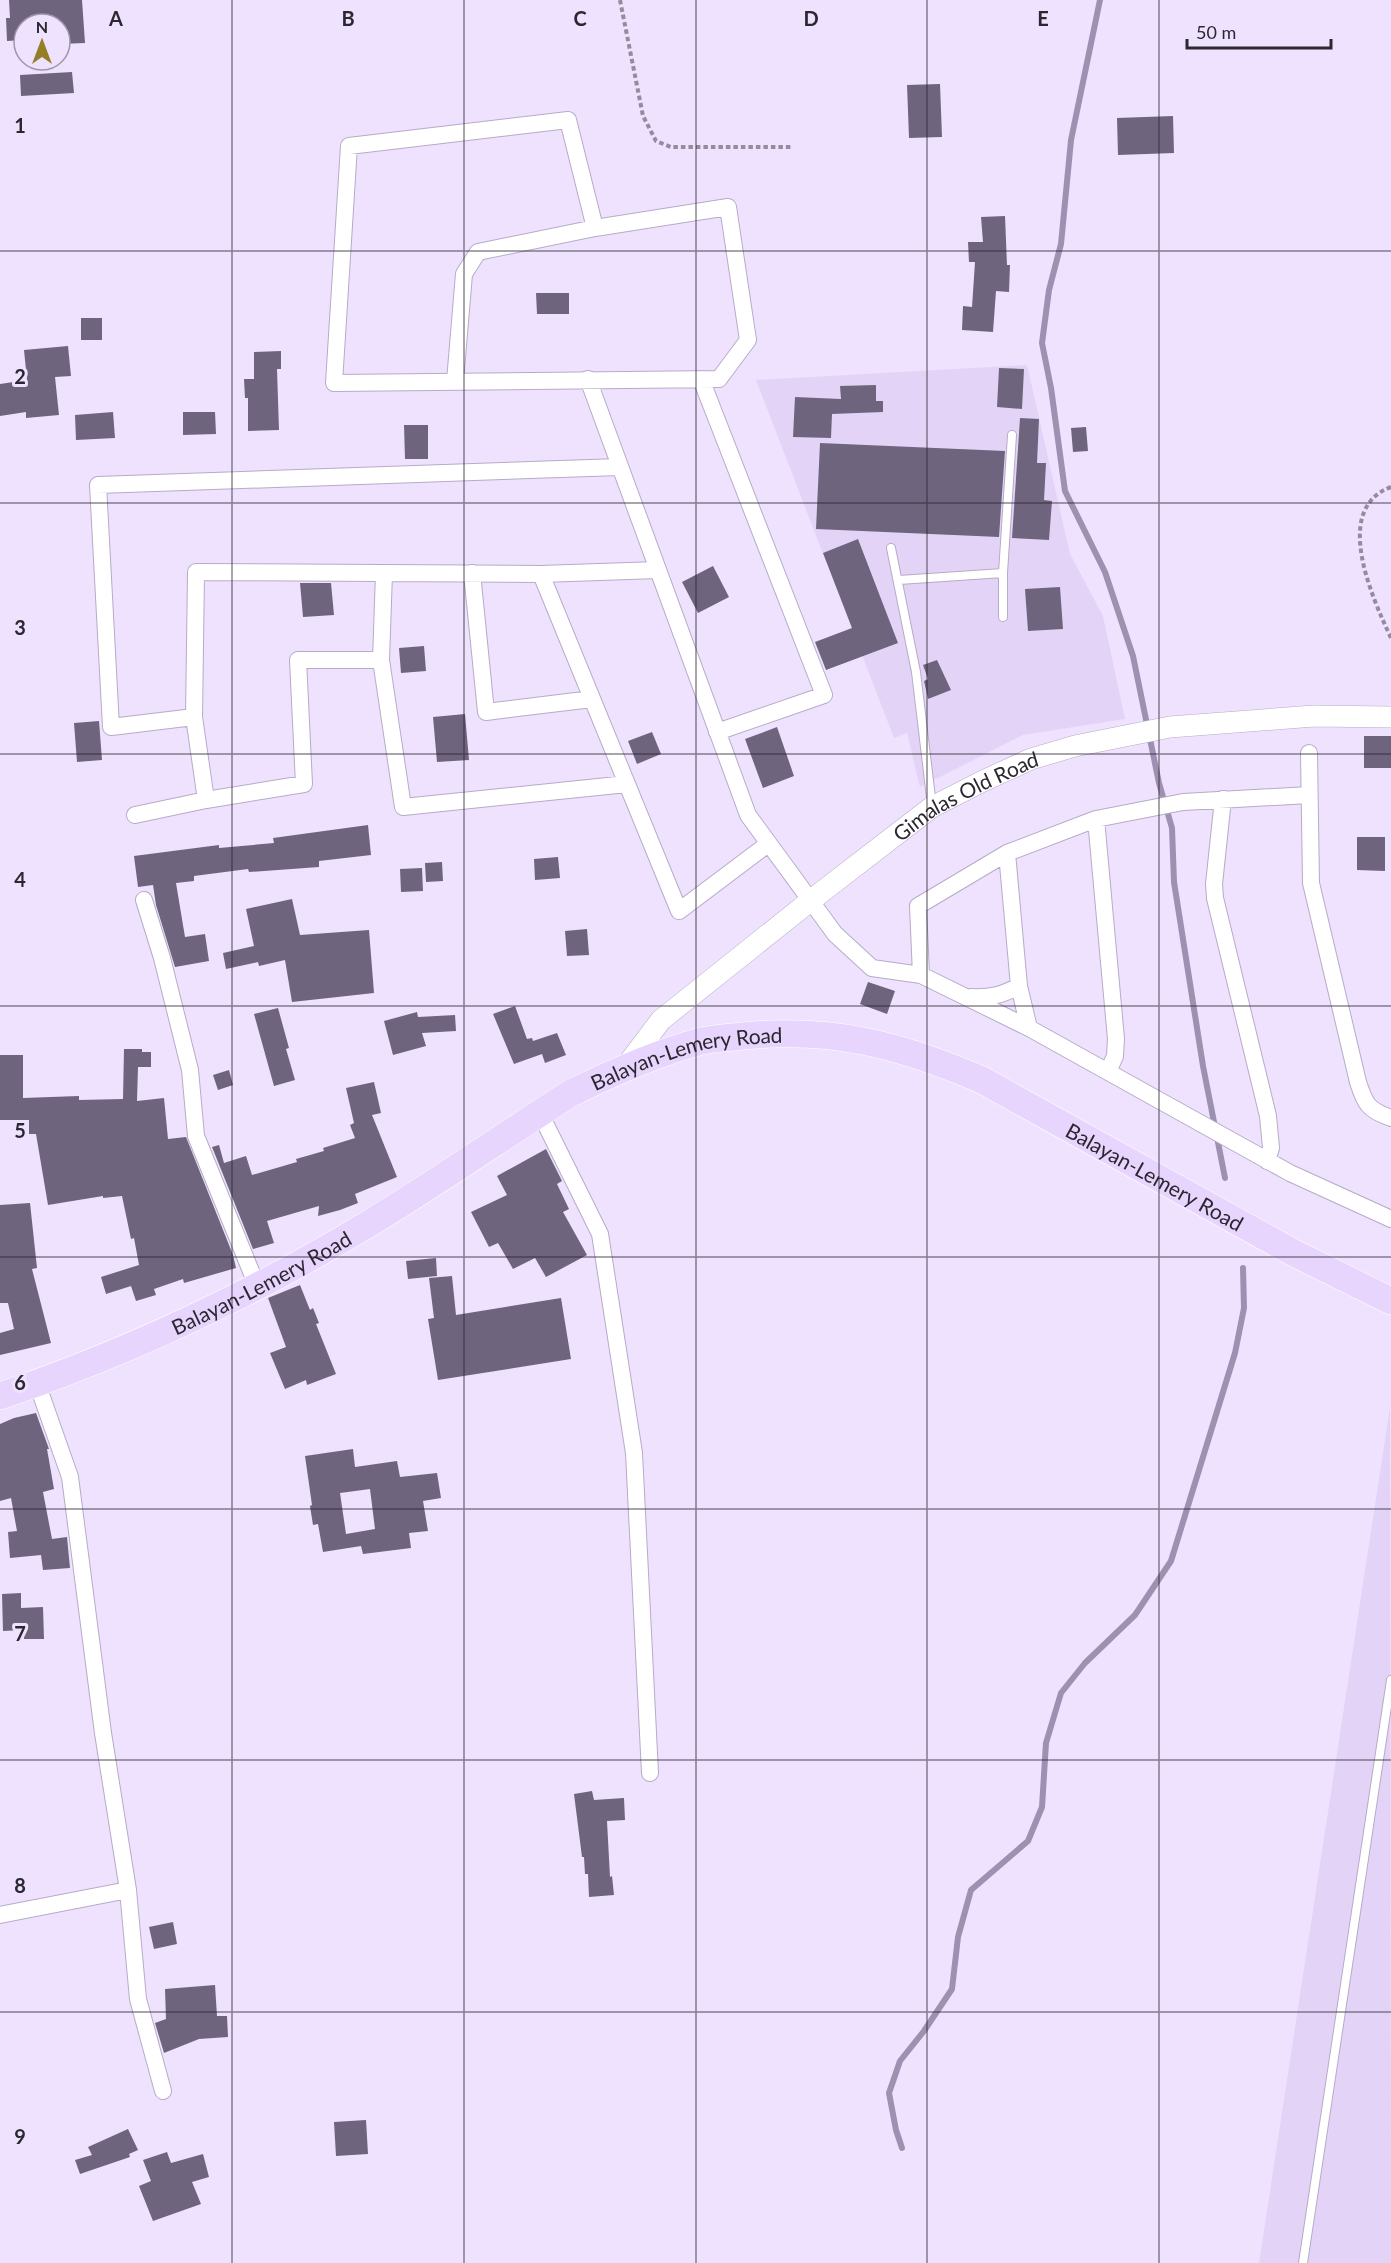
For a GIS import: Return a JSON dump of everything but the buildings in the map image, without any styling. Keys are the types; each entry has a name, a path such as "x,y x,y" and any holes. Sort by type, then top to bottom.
{"main road":[{"name":"Balayan-Lemery Road","path":"0,1396 82,1367 257,1286 368,1224 571,1093 624,1069 700,1041 766,1034 826,1035 891,1046 931,1058 982,1080 1292,1252 1391,1301"}],"street":[{"path":"455,381 464,274 478,252 595,228 728,207 748,340 719,379 334,383 349,146 568,120 595,228"},
{"path":"588,379 748,815 835,934 872,968 921,975 1029,1028 1290,1173 1391,1219"},
{"path":"701,379 824,695 717,732"},
{"path":"194,717 111,728 98,485 620,467"},
{"path":"206,800 194,717 196,572 541,574 658,570"},
{"path":"384,573 381,660 403,807 627,784"},
{"path":"472,573 486,712 592,699"},
{"path":"541,574 679,911 768,844"},
{"path":"135,815 206,800 304,784 298,660 381,660"},
{"name":"Gimalas Old Road","path":"624,1069 661,1020 932,807 1031,759 1075,746 1170,727 1314,716 1391,717"},
{"path":"1309,753 1311,883 1365,1103 1377,1113 1391,1118"},
{"path":"921,975 918,906 1007,853 1096,819 1183,802 1309,795"},
{"path":"1223,799 1214,884 1215,898 1268,1116 1271,1148 1267,1161"},
{"path":"1096,819 1116,1039 1115,1056 1108,1072"},
{"path":"1007,853 1019,986 1029,1028"},
{"path":"144,900 162,958 190,1070 196,1136 257,1286"},
{"path":"964,996 988,998 1002,995 1019,986"},
{"path":"540,1113 600,1234 634,1453 651,1773"},
{"path":"37,1383 70,1477 103,1733 128,1890 138,1999 163,2091"},
{"path":"0,1915 128,1890"}],"lane":[{"path":"1002,617 1012,435"},
{"path":"891,548 916,672 932,807"},
{"path":"899,580 1003,573"},
{"path":"1303,2263 1391,1680"}],"path":[{"path":"620,0 643,116 656,141 671,147 792,147"},
{"path":"1391,487 1383,490 1371,500 1363,513 1360,554 1382,619 1391,638"}],"shaded area":[{"path":"1027,365 1070,554 1103,616 1125,719 1023,735 920,787 907,733 894,738 756,380"},
{"path":"1390,1407 1391,2263 1259,2263"}],"waterway":[{"path":"1100,0 1071,140 1061,244 1049,290 1042,343 1051,388 1065,491 1105,572 1133,656 1159,783 1172,828 1174,882 1203,1066 1225,1178"},
{"path":"902,2148 889,2093 900,2061 924,2031 952,1989 958,1937 971,1890 1028,1841 1042,1807 1046,1743 1061,1693 1085,1663 1135,1615 1171,1561 1235,1353 1244,1308 1243,1268"}]}
